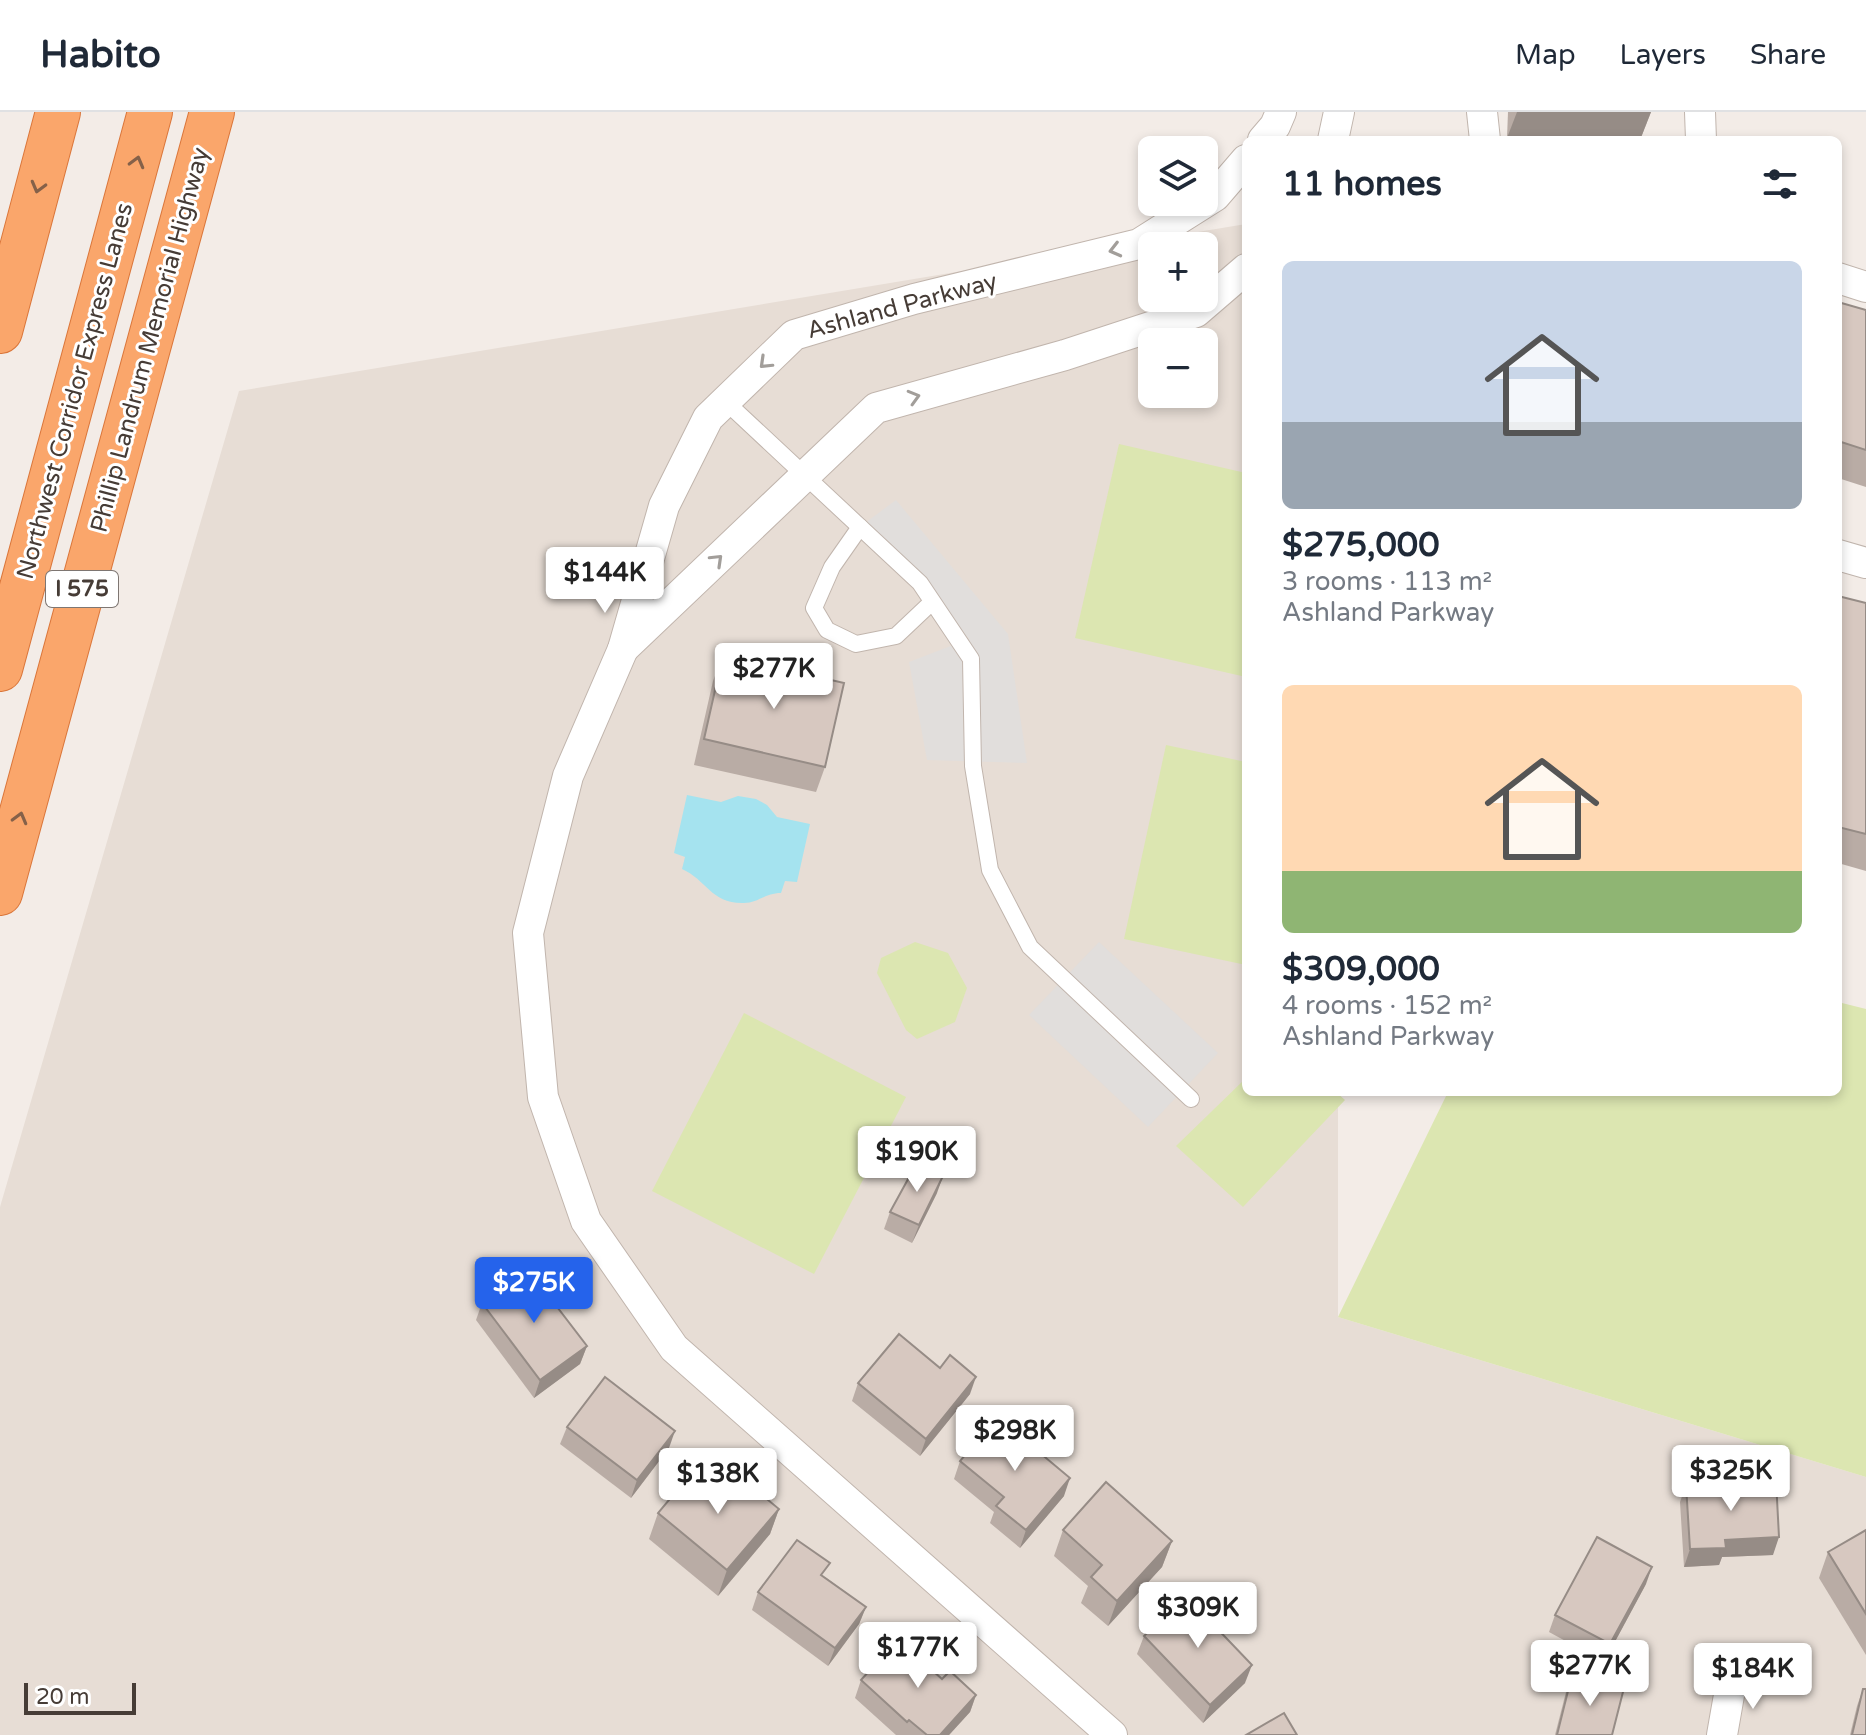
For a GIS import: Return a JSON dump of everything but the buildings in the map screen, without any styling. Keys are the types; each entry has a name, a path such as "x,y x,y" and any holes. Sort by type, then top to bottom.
{"highway":[{"path":"0,331 58,112"},
{"name":"Northwest Corridor Express Lanes","path":"0,669 150,112"},
{"name":"Phillip Landrum Memorial Highway","path":"0,893 212,112"},
{"path":"165,286 238,112"}],"street":[{"path":"1266,136 1281,112"},
{"path":"1334,136 1339,112"},
{"path":"1482,112 1485,136"},
{"path":"1700,112 1701,136"},
{"name":"Ashland Parkway","path":"1112,1735 674,1348 586,1221 543,1097 528,933 568,776 623,649 664,506 708,418 794,335 914,299 1139,244 1215,196 1242,165"},
{"name":"Ashland Parkway","path":"623,649 876,408 1065,355 1196,312 1242,272"},
{"path":"1842,279 1866,287"},
{"path":"1842,556 1866,563"},
{"path":"1722,1735 1732,1678"}],"lane":[{"path":"725,401 920,583 971,659 973,766 990,870 1030,947 1191,1099"},
{"path":"860,527 832,567 814,608 827,630 856,644 896,636 932,602"}],"shaded area":[{"path":"1242,225 1242,1096 1338,1096 1338,1317 1866,1477 1866,1735 0,1735 0,1207 239,391 1138,242 1138,312 1218,312 1218,232 1198,232"},
{"path":"896,500 1008,634 1027,763 927,760 909,662 969,639 865,523"},
{"path":"1099,942 1218,1053 1148,1127 1029,1015"}],"green space":[{"path":"1119,444 1242,472 1242,676 1075,638"},
{"path":"1166,745 1242,761 1242,964 1124,939"},
{"path":"915,942 948,953 967,988 955,1022 917,1039 906,1030 877,973 881,958"},
{"path":"1842,1003 1866,1009 1866,1477 1338,1317 1446,1096 1842,1096"},
{"path":"744,1013 906,1097 814,1274 652,1191"},
{"path":"1242,1082 1242,1096 1340,1096 1345,1100 1243,1207 1176,1146"}],"water":[{"path":"687,795 721,802 738,796 756,799 767,805 777,817 810,824 797,882 785,881 781,893 749,903 716,896 682,869 685,857 674,853"}]}
